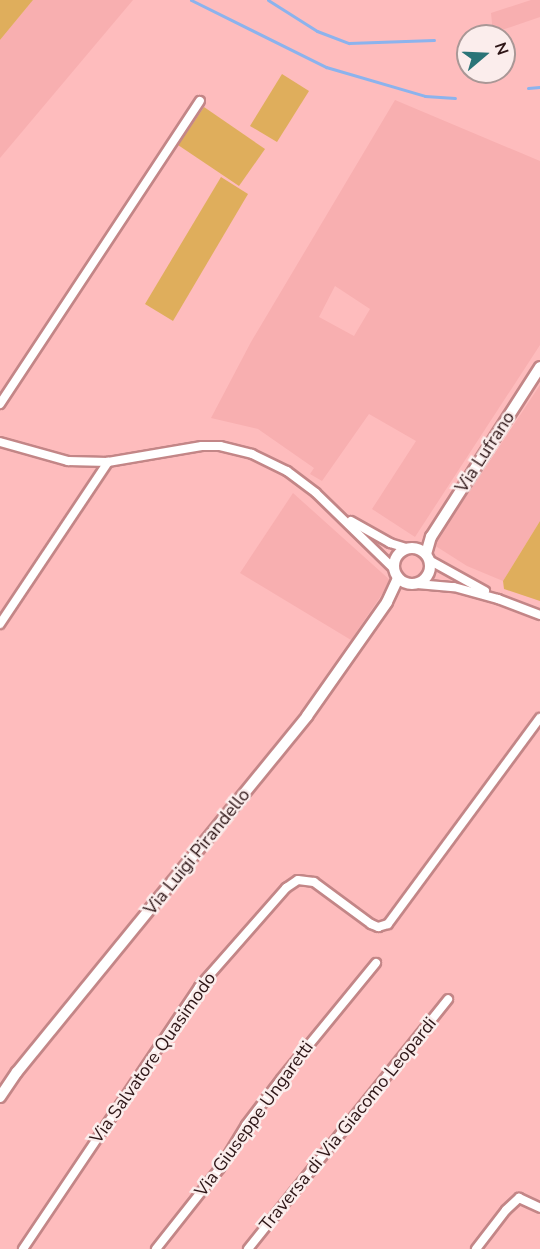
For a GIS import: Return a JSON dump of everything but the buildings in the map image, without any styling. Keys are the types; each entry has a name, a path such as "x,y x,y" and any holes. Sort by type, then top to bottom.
{"street":[{"path":"0,404 200,101"},
{"name":"Via Lufrano","path":"428,557 431,537 540,367"},
{"path":"0,442 55,459 108,462 190,447 220,446 252,454 286,471 340,515 395,573 412,584 454,587 498,599 540,615"},
{"path":"0,624 108,462"},
{"path":"340,515 390,543 409,548 428,557 498,599"},
{"name":"Via Lufrano","path":"409,548 431,537"},
{"path":"395,573 395,558 409,548"},
{"path":"412,584 426,577 428,557"},
{"name":"Via Luigi Pirandello","path":"0,1097 17,1072 308,716 387,602 395,573"},
{"name":"Via Luigi Pirandello","path":"387,602 412,584"},
{"name":"Via Salvatore Quasimodo","path":"22,1249 199,987 286,888 298,880 314,882 371,924 378,927 388,924 540,718"},
{"name":"Via Giuseppe Ungaretti","path":"156,1249 220,1168 246,1125 281,1079 376,963"},
{"name":"Traversa di Via Giacomo Leopardi","path":"248,1249 448,999"},
{"path":"476,1249 506,1210 519,1198 540,1208"}],"shaded area":[{"path":"0,0 33,0 0,40"},
{"path":"33,0 133,0 0,158 0,40"},
{"path":"531,0 540,0 540,17 516,25 492,24 491,13"},
{"path":"282,74 309,91 277,142 250,126"},
{"path":"395,100 540,161 540,345 415,537 372,509 416,441 369,414 322,481 310,474 314,468 258,429 211,418 251,342","holes":["335,286 370,309 354,336 319,317"]},
{"path":"204,107 265,149 239,186 178,145"},
{"path":"221,177 248,194 173,321 145,304"},
{"path":"540,385 540,521 503,581 467,566 434,545"},
{"path":"293,493 391,581 351,640 240,573"},
{"path":"540,521 540,601 504,589 503,581"}],"waterway":[{"path":"191,0 326,67 425,96 455,98"},
{"path":"268,0 317,31 349,43 434,40"},
{"path":"528,88 540,87"}]}
